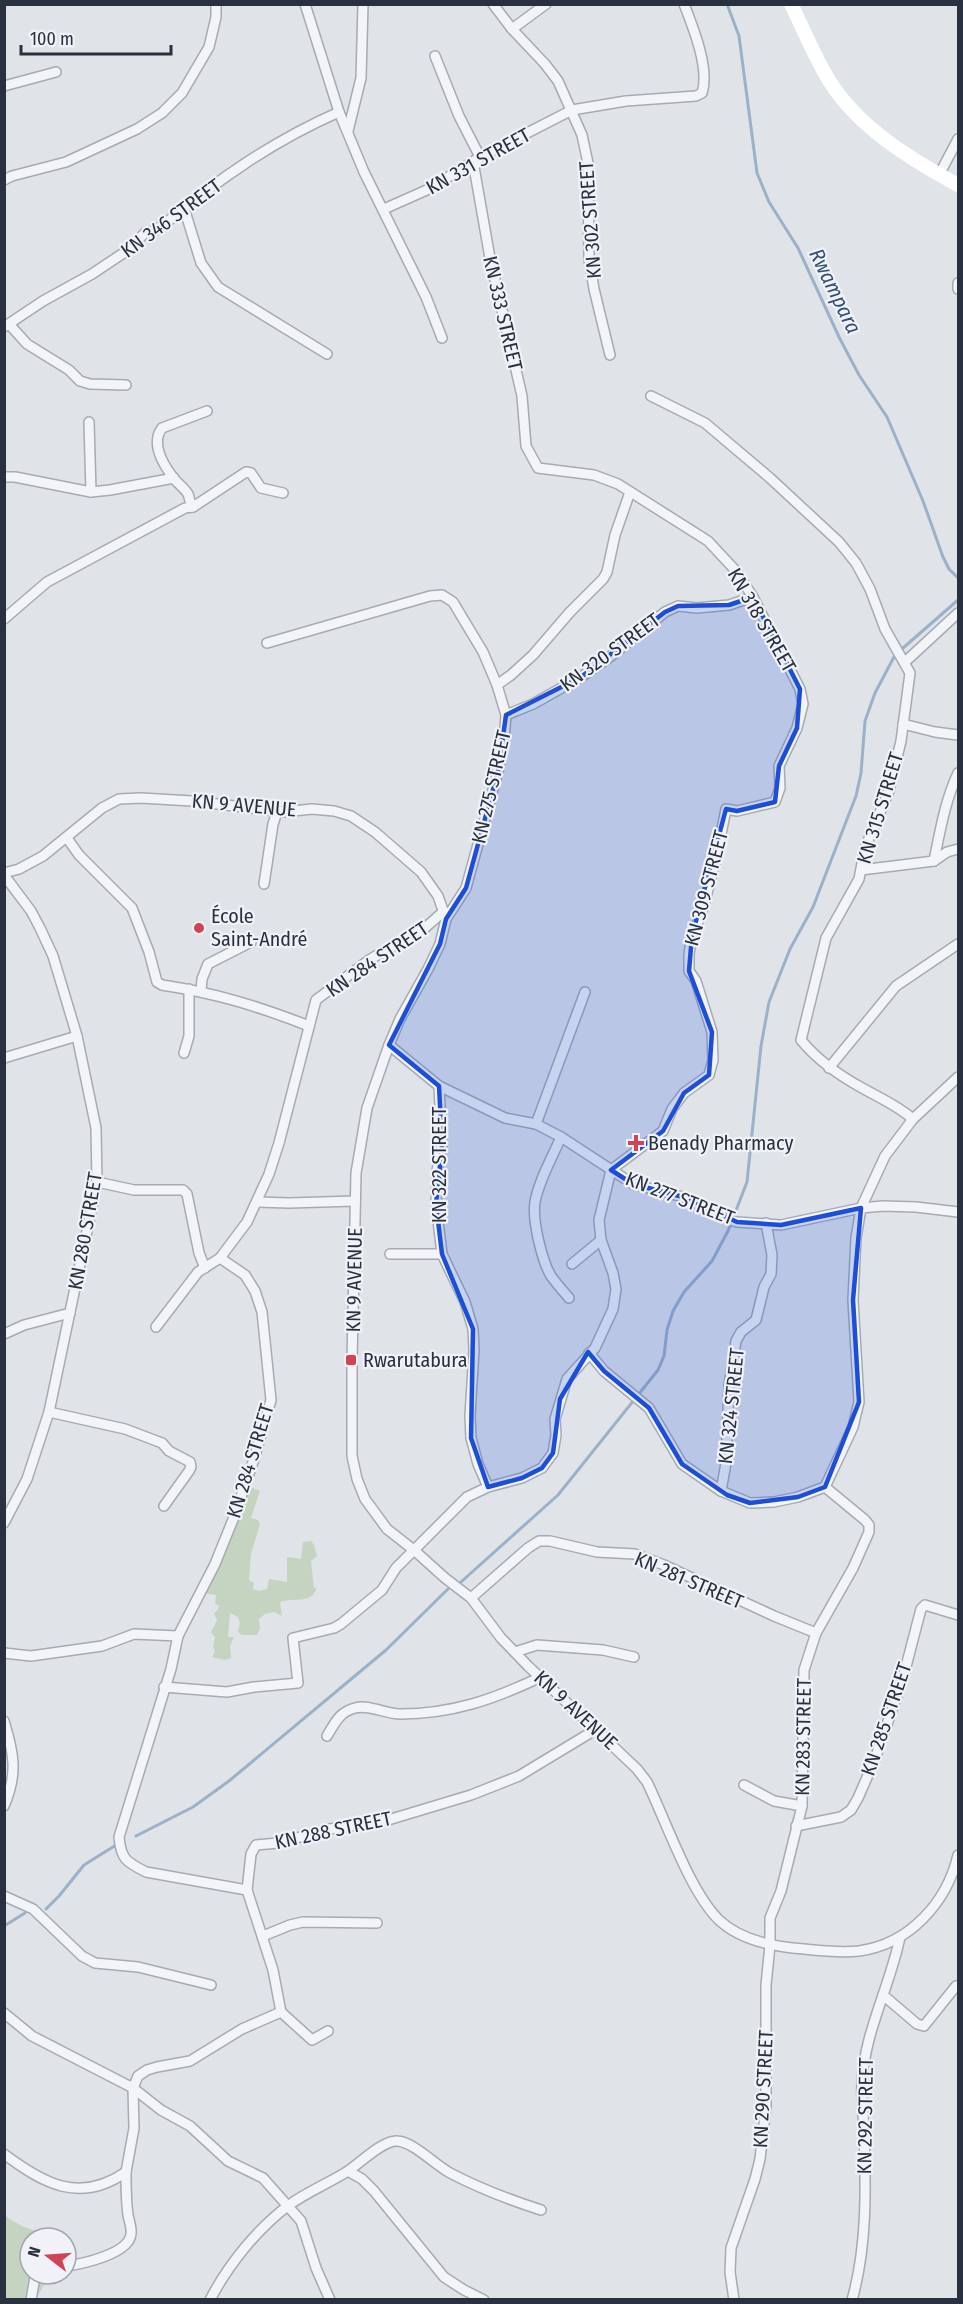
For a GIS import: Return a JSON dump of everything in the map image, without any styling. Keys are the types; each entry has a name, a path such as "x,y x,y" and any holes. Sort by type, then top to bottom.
{"main road":[{"path":"791,4 830,81 842,98 861,118 890,142 958,185"}],"street":[{"path":"4,180 66,162 137,129 162,113 182,93 209,47 216,17 216,4"},
{"path":"305,4 339,112 364,172 426,297 442,338"},
{"path":"348,131 361,78 363,4"},
{"name":"KN 302 STREET","path":"493,4 558,81 582,135 588,163 590,259 594,289 610,355"},
{"path":"512,29 546,4"},
{"name":"KN 331 STREET","path":"384,209 429,189 480,157 572,110 626,101 696,96 702,93 704,83 700,55 684,4"},
{"path":"435,56 459,116 480,157"},
{"path":"4,86 56,72"},
{"name":"KN 346 STREET","path":"7,326 43,301 92,274 125,252 145,233 162,226 257,154 299,130 339,112"},
{"path":"939,175 958,139"},
{"name":"KN 333 STREET","path":"480,157 474,167 490,258 522,396 526,446 538,468"},
{"path":"184,208 201,263 218,287 327,354"},
{"path":"958,283 958,289"},
{"path":"7,326 27,344 69,370 80,381 90,384 126,386"},
{"name":"KN 315 STREET","path":"651,396 705,423 826,529 856,563 870,589 885,629 910,673 897,765 884,806 872,828 861,870 852,893 826,938 801,1040 829,1068 893,1103 913,1119"},
{"path":"193,507 189,502 188,494 162,461 158,434 162,428 207,411"},
{"path":"89,422 92,492"},
{"name":"KN 318 STREET","path":"538,468 594,475 618,484 708,541 736,571 753,597 793,672 800,688 803,704 797,728 779,766 780,788 775,802 737,812 726,809"},
{"path":"4,619 47,582 185,508 193,507 246,472 251,473 261,488 283,493"},
{"path":"4,477 15,477 92,492 174,478"},
{"path":"497,685 512,675 533,655 570,612 603,579 630,492"},
{"name":"KN 275 STREET","path":"267,643 430,596 442,596 453,602 483,652 497,685 506,715 498,771 466,888 445,915"},
{"name":"KN 320 STREET","path":"506,715 533,704 581,677 665,612 678,606 697,608 729,605 753,597"},
{"path":"905,663 958,614"},
{"path":"903,724 958,735"},
{"path":"934,861 943,817 952,785 958,773"},
{"name":"KN 9 AVENUE","path":"4,874 43,856 102,808 119,799 141,798 192,801 277,812 312,809 334,811 351,816 375,832 421,872 438,896 445,915 440,944 400,1019 389,1045 368,1108 357,1173 352,1455 357,1479 365,1499 374,1515 387,1529 471,1598 515,1653 629,1760 647,1782 705,1904 721,1922 748,1938 770,1945 860,1951 900,1937 918,1923 938,1902 954,1873 958,1855"},
{"name":"KN 309 STREET","path":"611,1170 663,1131 672,1109 684,1093 709,1075 713,1060 712,1032 696,981 689,971 689,954 692,936 702,912 716,859 726,809"},
{"path":"264,884 273,824 277,812"},
{"path":"67,838 79,855 132,908 149,952 157,982 162,985 201,991 240,1001 309,1026"},
{"path":"861,870 934,861 947,852 958,849"},
{"name":"KN 280 STREET","path":"4,874 31,911 53,956 77,1036 96,1128 97,1182 49,1412 27,1479 4,1523"},
{"name":"KN 284 STREET","path":"247,1890 146,1872 131,1865 121,1854 119,1837 178,1636 215,1564 234,1517 271,1400 259,1301 245,1275 220,1258 248,1222 269,1174 288,1116 316,1000 369,960 445,915"},
{"path":"201,991 202,979 208,964 251,942"},
{"path":"829,1068 896,986 958,944"},
{"path":"184,1053 189,1036 189,989"},
{"path":"536,1124 585,992"},
{"path":"4,1058 77,1036"},
{"name":"KN 277 STREET","path":"389,1045 439,1086 505,1118 536,1124 561,1137 633,1184 687,1198 724,1218 737,1222 781,1225 861,1208 916,1207 958,1212"},
{"path":"825,1487 853,1427 859,1402 853,1300 856,1238 861,1208 885,1156 913,1119 958,1077"},
{"name":"KN 322 STREET","path":"439,1086 442,1145 437,1171 436,1204 442,1254 465,1302 473,1329 471,1438 478,1464 488,1487"},
{"path":"561,1137 534,1204 540,1245 550,1274 569,1298"},
{"path":"164,1687 227,1692 297,1683 293,1638 334,1628 341,1624 382,1590 396,1568 416,1551 454,1508 467,1497 488,1487 522,1478 542,1468 553,1453 556,1435 555,1419 567,1379 595,1348 613,1309 616,1289 601,1240 599,1220 611,1170"},
{"path":"97,1182 134,1190 183,1190 190,1201 199,1253 205,1268"},
{"path":"257,1202 355,1201"},
{"name":"KN 324 STREET","path":"766,1223 772,1255 771,1274 764,1287 756,1320 741,1332 736,1341 729,1386 726,1463 720,1491 750,1503 774,1502 798,1497 825,1487"},
{"path":"572,1264 601,1240"},
{"path":"390,1254 442,1254"},
{"path":"156,1327 198,1272 220,1258"},
{"path":"4,1334 24,1325 70,1313"},
{"path":"589,1353 604,1371 649,1408 682,1464 720,1491"},
{"path":"49,1412 124,1429 162,1443 169,1451 190,1462 189,1471 164,1506"},
{"name":"KN 283 STREET","path":"770,1945 770,1918 781,1891 802,1806 804,1670 816,1633 853,1568 869,1532 869,1525 865,1520 825,1487"},
{"name":"KN 281 STREET","path":"471,1598 528,1548 539,1541 550,1541 597,1552 635,1554 816,1633"},
{"name":"KN 285 STREET","path":"796,1827 842,1817 850,1810 871,1769 886,1728 903,1677 921,1609 925,1605 958,1615"},
{"path":"4,1653 31,1656 102,1646 134,1634 178,1636"},
{"path":"515,1653 537,1645 603,1650 634,1657"},
{"path":"327,1736 338,1716 356,1707 398,1714 454,1708 498,1697 541,1677"},
{"path":"4,1721 13,1750 12,1787 4,1806"},
{"name":"KN 288 STREET","path":"280,2012 277,1984 247,1890 251,1854 256,1845 278,1843 320,1831 388,1820 471,1795 519,1776 595,1730"},
{"path":"744,1785 774,1801 802,1806"},
{"path":"6,1898 33,1909 82,1956 95,1963 138,1967 211,1985"},
{"path":"263,1936 290,1924 303,1922 377,1923"},
{"name":"KN 292 STREET","path":"852,2300 857,2284 863,2235 862,2084 866,2051 896,1957 900,1937"},
{"name":"KN 290 STREET","path":"734,2300 730,2272 731,2248 755,2180 760,2159 766,2106 766,1985 770,1945"},
{"path":"883,1995 917,2024 924,2025 956,1986"},
{"path":"78,2265 86,2264 122,2247 128,2242 131,2233 126,2172 135,2127 133,2088 138,2076 147,2070 190,2061 242,2029 280,2012 312,2040 328,2031"},
{"path":"4,2013 32,2036 133,2088 161,2110 190,2126 228,2161 263,2178 301,2221 316,2268 330,2300"},
{"path":"210,2300 221,2279 238,2257 264,2227 289,2205 348,2171 391,2141 400,2141 450,2173 492,2193 541,2210"},
{"path":"4,2154 54,2185 67,2188 87,2189 106,2184 126,2172"},
{"path":"348,2171 362,2179 374,2191 444,2277 484,2300"}],"highlighted area":[{"path":"753,597 800,689 797,728 779,766 775,802 737,811 726,809 692,936 689,971 712,1032 709,1075 684,1093 663,1131 611,1170 633,1184 687,1198 737,1222 781,1225 861,1208 853,1300 859,1402 825,1487 798,1497 750,1503 727,1495 682,1464 649,1408 604,1371 588,1352 560,1399 553,1453 542,1468 522,1478 488,1487 471,1438 473,1329 442,1254 436,1204 442,1145 439,1086 389,1045 440,944 446,919 466,888 498,771 506,715 581,677 665,612 678,606 729,605"}],"green space":[{"path":"248,1486 260,1491 251,1518 258,1520 260,1524 251,1554 249,1580 254,1583 253,1589 259,1591 267,1589 269,1579 287,1582 287,1557 301,1559 303,1542 311,1541 317,1556 311,1561 314,1588 317,1587 315,1593 307,1598 280,1602 282,1616 274,1612 265,1614 259,1619 260,1628 257,1635 242,1635 238,1632 240,1623 238,1617 230,1613 228,1637 234,1637 230,1646 231,1658 225,1660 212,1657 215,1651 213,1647 215,1637 211,1632 217,1620 214,1613 218,1610 219,1605 215,1604 216,1595 201,1593"},
{"path":"4,2215 24,2226 18,2226 18,2286 43,2286 36,2299 5,2299"}],"waterway":[{"name":"Rwampara","path":"727,4 739,36 757,173 769,202 798,248 859,375 887,417 923,501 943,557 949,569 958,578"},
{"path":"461,1582 558,1495 658,1370 664,1356 667,1330 673,1311 684,1292 712,1261 728,1231 747,1182 761,1046 769,1002 790,949 813,907 856,796 861,773 865,721 875,693 895,655 958,600"},
{"path":"136,1836 193,1807 229,1781 386,1650 448,1589"},
{"path":"46,1909 84,1865 116,1845"},
{"path":"4,1926 25,1913"}],"place":[{"name":"École Saint-André","path":"199,928"},
{"name":"Benady Pharmacy","path":"636,1143"},
{"name":"Rwarutabura","path":"351,1360"}]}
